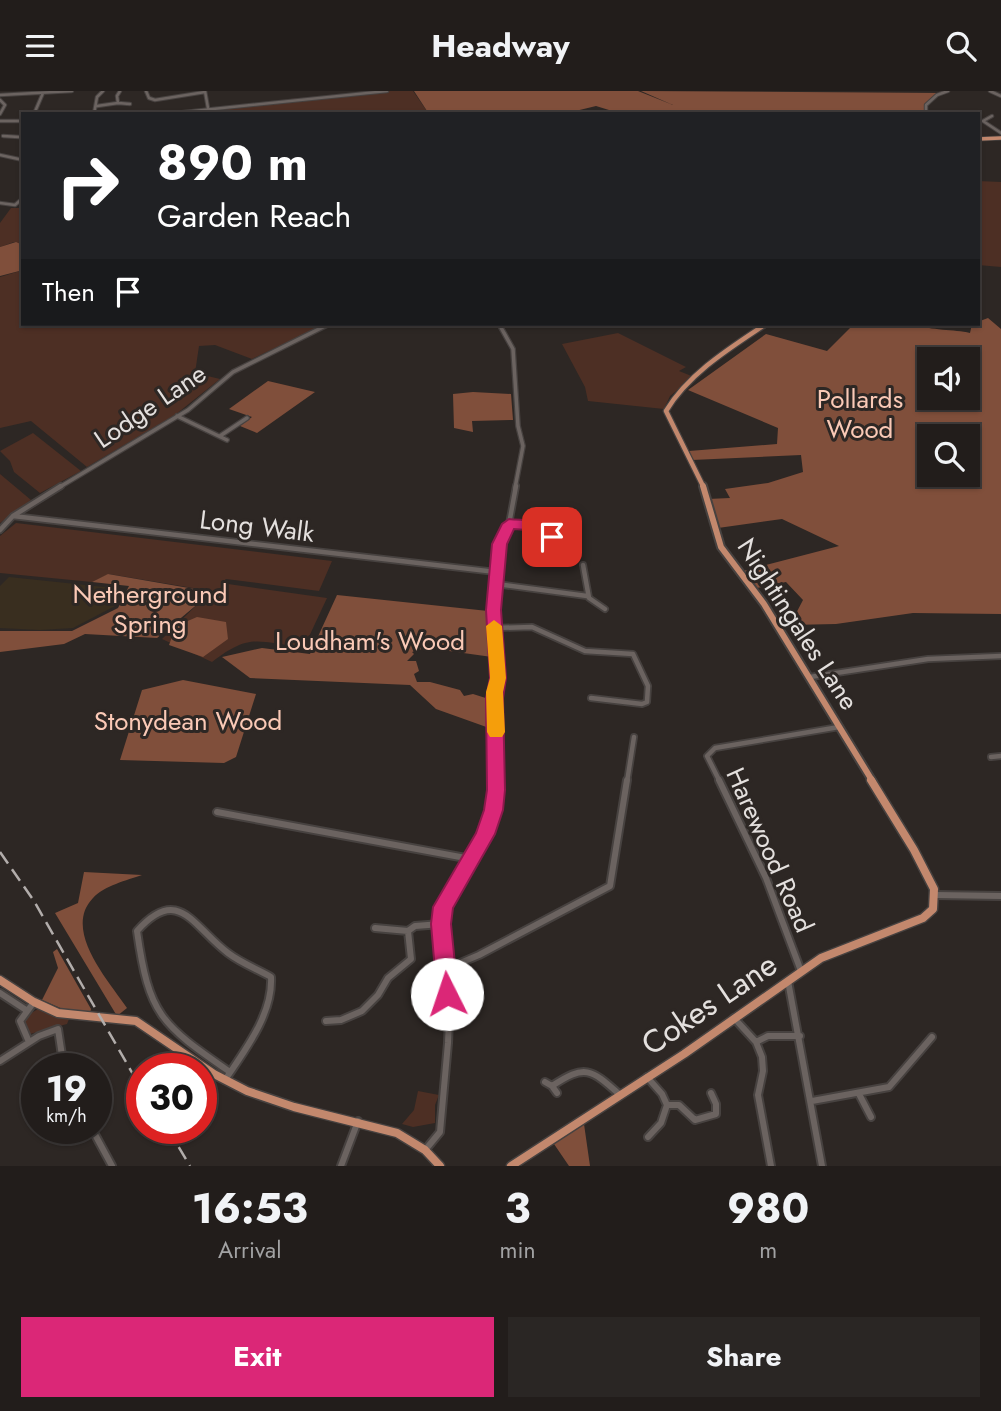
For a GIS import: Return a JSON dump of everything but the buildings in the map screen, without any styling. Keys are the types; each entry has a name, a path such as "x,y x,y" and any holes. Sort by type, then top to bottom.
{"main road":[{"path":"980,139 1001,138"},
{"name":"Nightingales Lane","path":"763,326 721,354 675,396 666,411 705,491 721,547 764,604 810,677 914,851 935,895"},
{"name":"Cokes Lane","path":"511,1166 684,1054 821,958 923,918 933,909 935,895"},
{"path":"0,980 34,1002 58,1013 136,1021 264,1098 397,1133 425,1150 440,1166"}],"street":[{"path":"0,95 72,91"},
{"path":"95,112 97,97 103,91"},
{"path":"118,103 117,96 120,91"},
{"path":"146,91 149,98 155,100 205,91 207,109"},
{"path":"182,112 387,91"},
{"path":"926,112 926,105 930,100 948,91"},
{"path":"990,91 1001,96"},
{"path":"35,112 43,93"},
{"path":"0,100 5,105"},
{"path":"97,106 130,104"},
{"path":"0,105 5,105"},
{"path":"5,105 0,118 21,120"},
{"path":"992,116 983,121 1001,133"},
{"path":"1,136 21,137"},
{"path":"0,155 21,160"},
{"path":"0,204 15,205 21,200"},
{"name":"Lodge Lane","path":"0,530 13,516 177,416 233,372 325,326"},
{"path":"425,1150 440,1132 449,1020 441,924 449,895 485,834 494,810 496,790 496,572 500,544 509,524 523,446 518,426 513,349 500,326"},
{"path":"177,416 227,440"},
{"path":"220,436 247,418"},
{"name":"Long Walk","path":"13,516 496,572"},
{"path":"509,524 543,526 551,531 552,537 547,545"},
{"path":"583,565 587,596 598,608 605,609"},
{"path":"496,584 587,596"},
{"path":"494,628 532,627 584,651 634,652 648,686 647,702 642,704 592,698"},
{"path":"810,677 933,656 1001,656"},
{"name":"Harewood Road","path":"801,971 766,878 707,756 715,748 840,727"},
{"path":"446,969 479,955 610,886 634,737"},
{"path":"991,757 1001,755"},
{"path":"216,811 471,859"},
{"path":"935,895 1001,896"},
{"path":"169,908 180,910 228,952 271,977 274,986 271,997 227,1076 158,1013 151,998 137,931 144,921 155,913 169,908"},
{"path":"375,927 408,931 415,926 441,924"},
{"path":"326,1021 342,1021 356,1016 376,997 389,977 406,967 411,959 408,931"},
{"path":"788,979 813,1101 822,1166"},
{"path":"0,993 26,1010"},
{"path":"29,1042 19,1027 20,1019 34,1002"},
{"path":"734,1017 756,1042 762,1057 763,1071 758,1095 771,1166"},
{"path":"0,1061 29,1042 58,1029 62,1053"},
{"path":"756,1042 768,1036 800,1036"},
{"path":"813,1101 889,1087 932,1037"},
{"path":"551,1087 576,1070 589,1070 619,1094"},
{"path":"647,1076 662,1094 667,1105 661,1123 648,1137"},
{"path":"667,1105 679,1105 695,1120 706,1119 716,1114 716,1104 711,1093"},
{"path":"859,1094 871,1117"},
{"path":"343,1165 358,1121"},
{"path":"100,1144 112,1166"}],"shaded area":[{"path":"413,91 428,112 211,112 290,99"},
{"path":"980,181 1001,182 1001,267 980,265"},
{"path":"11,208 21,208 21,244 14,242 0,247 0,223"},
{"path":"21,271 21,326 322,326 252,359 215,345 199,346 195,373 220,379 175,415 87,467 31,421 0,428 0,277"},
{"path":"618,333 686,367 679,371 694,377 670,396 664,409 588,401 585,387 562,344"},
{"path":"33,433 81,471 40,493 14,472 10,461 0,451"},
{"path":"0,474 31,500 0,523"},
{"path":"16,523 332,561 319,591 226,579 221,583 327,598 306,643 300,647 262,642 244,643 212,662 162,639 211,591 109,574 92,582 0,573 0,536"},
{"path":"9,577 123,589 115,606 73,628 0,628 0,586"},
{"path":"38,1009 69,1019 67,1024 30,1034 24,1028 23,1018"},
{"path":"418,1091 439,1095 435,1105 435,1123 413,1127 402,1124 414,1110"}],"green space":[{"path":"414,91 638,91 673,105 641,91 942,93 925,104 925,112 616,112 596,106 571,112 428,112"},
{"path":"16,242 21,244 21,271 0,276 0,247"},
{"name":"Pollards Wood","path":"988,318 1001,329 1001,614 913,613 836,624 790,625 803,600 786,582 757,588 743,571 839,546 782,519 718,528 708,499 730,498 725,489 768,483 803,472 801,455 692,460 689,451 777,444 778,428 688,390 766,334 827,351 852,326 928,328 970,333 972,326 980,326 980,321"},
{"path":"268,381 315,392 257,433 240,426 252,417 229,409"},
{"path":"453,394 511,394 513,420 472,421 473,432 454,428"},
{"name":"Netherground Spring","path":"108,574 212,592 157,638 85,634 64,644 0,652 0,631 72,631 118,608 129,586 92,582"},
{"name":"Loudham's Wood","path":"337,595 488,611 492,657 449,651 449,646 436,645 428,640 425,648 412,652 414,654 407,661 416,661 419,671 414,674 417,682 430,682 460,690 464,696 473,694 492,700 492,729 436,709 410,685 250,678 222,657 262,648 310,654"},
{"path":"197,617 226,622 228,639 203,657 169,645 176,626"},
{"name":"Stonydean Wood","path":"183,680 256,694 236,757 224,763 120,760 142,690"},
{"path":"84,872 142,875 103,890 93,898 85,911 85,940 100,970 127,1008 117,1016 55,913 78,903"},
{"path":"57,949 91,1009 90,1013 65,1010 42,1000 58,968 53,952"},
{"path":"584,1124 590,1166 569,1166 554,1144"}],"railway":[{"path":"0,852 34,901 126,1062"},
{"path":"177,1144 190,1166"}],"slow traffic":[{"path":"494,626 498,678 495,692 496,732"}],"route":[{"path":"447,994 441,924 443,907 485,834 494,810 497,758 495,692 498,678 494,610 500,544 509,524 543,526 551,531 552,537"}]}
